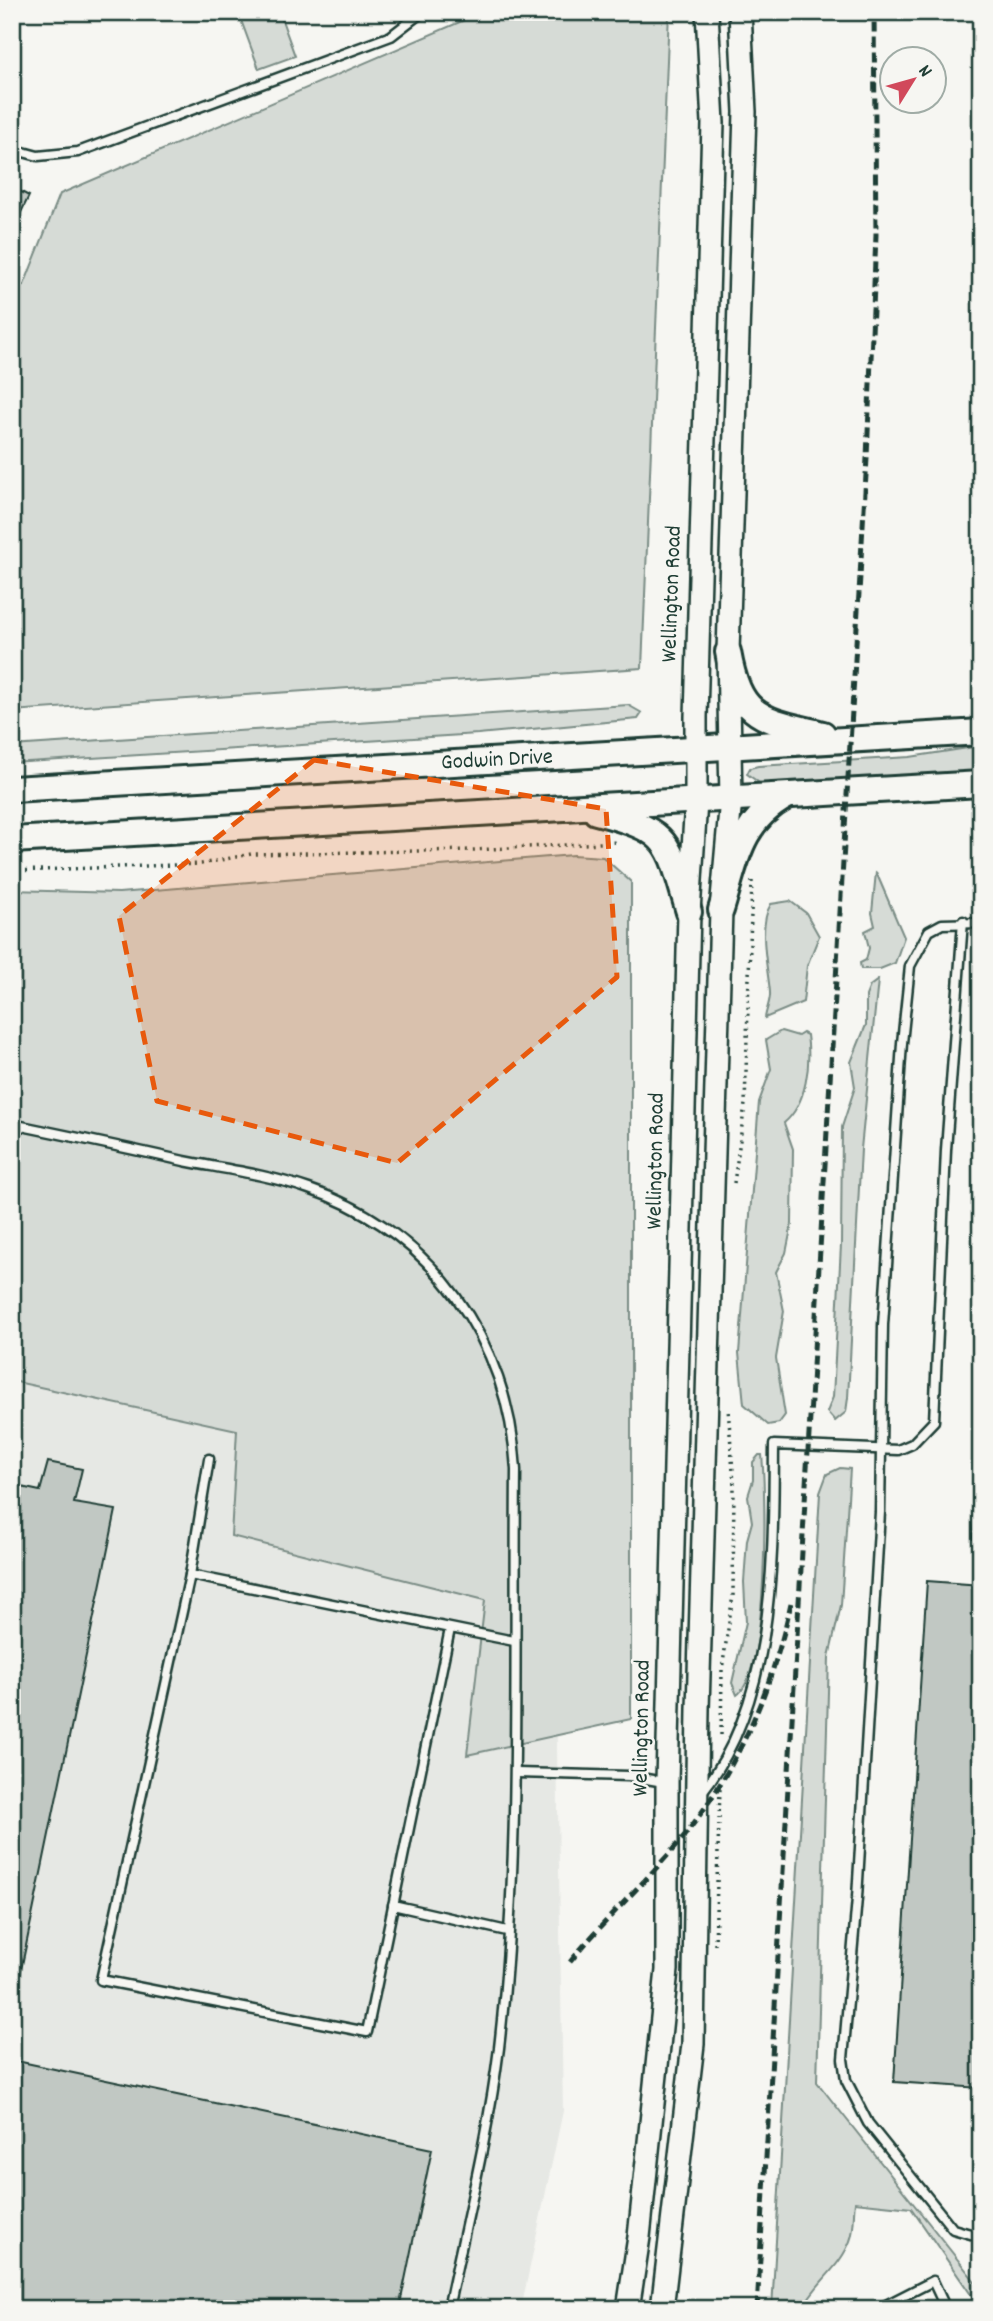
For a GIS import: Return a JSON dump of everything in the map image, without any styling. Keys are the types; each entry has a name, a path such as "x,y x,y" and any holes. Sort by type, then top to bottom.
{"main road":[{"name":"Wellington Road","path":"628,2309 639,2237 667,1970 667,1782 689,912 696,801 712,123 707,12"},
{"path":"662,2309 693,2044 696,1800 721,910 731,799 728,652 745,112 740,12"},
{"path":"728,652 737,690 757,713 775,723 851,741"},
{"name":"Godwin Drive","path":"12,789 981,732"},
{"path":"12,840 981,785"},
{"path":"721,910 743,837 757,817 787,796"},
{"path":"579,807 612,816 658,834 668,845 689,912"}],"lane":[{"path":"12,149 38,156 78,152 391,36 422,12"},
{"path":"696,1800 720,1770 750,1691 766,1624 774,1522 774,1445 898,1450 912,1444 929,1429 936,1409 935,1361 946,1150 962,921"},
{"path":"981,923 962,921 942,924 929,931 910,966 902,1043 883,1325 882,1450 857,1898 843,2059 846,2080 868,2123 953,2229 981,2237"},
{"path":"12,1124 309,1189 380,1222 432,1265 469,1313 488,1349 510,1415 516,1470 514,1641 517,1773 497,2063 448,2309"},
{"path":"209,1459 190,1575 101,1980 368,2032 450,1629"},
{"path":"190,1575 514,1641"},
{"path":"517,1773 629,1776 667,1782"},
{"path":"393,1905 508,1931"},
{"path":"878,2309 933,2281 946,2309"}],"path":[{"path":"12,871 201,864 251,854 473,850 628,842"},
{"path":"733,1191 745,1104 752,877"},
{"path":"715,1951 722,1670 733,1595 734,1484 726,1397"}],"highlighted area":[{"path":"314,760 606,809 617,977 397,1163 157,1101 119,916"}],"shaded area":[{"path":"238,12 279,12 295,56 259,69"},
{"path":"473,12 669,12 642,668 12,711 12,289 24,285 60,194 467,19"},
{"path":"628,705 642,713 638,719 478,734 12,763 12,746"},
{"path":"981,746 981,775 765,787 747,774 750,768 758,766 910,757"},
{"path":"573,855 603,857 631,882 631,1719 467,1755 485,1600 231,1536 237,1430 12,1381 12,890 119,893"},
{"path":"876,872 904,937 895,963 880,969 861,969 860,963 866,960 869,948 865,931 875,926 872,913"},
{"path":"790,901 806,913 819,936 807,966 803,1002 765,1018 770,995 764,947 767,913 771,904"},
{"path":"878,980 861,1149 848,1398 846,1412 835,1421 827,1412 833,1397 841,1245 842,1127 855,1087 851,1062 866,1025 866,996 870,986"},
{"path":"781,1031 798,1036 803,1033 807,1035 808,1070 798,1105 784,1123 793,1149 792,1224 786,1253 776,1272 784,1311 776,1358 785,1415 779,1423 768,1425 744,1404 739,1353 759,1102 771,1069 766,1040"},
{"path":"12,1082 554,1563 563,2111 521,2309 12,2309"},
{"path":"762,1455 764,1507 760,1620 755,1654 747,1680 737,1695 732,1683 746,1622 744,1582 747,1540 752,1522 748,1496 753,1480 753,1462"},
{"path":"840,1468 850,1469 841,1605 829,1657 817,2082 981,2289 981,2309 911,2208 855,2202 853,2232 846,2251 834,2268 802,2309 772,2309 820,1493 827,1474"}],"building":[{"path":"12,187 29,196 12,231"},
{"path":"981,1409 981,1539 973,1539"},
{"path":"48,1462 82,1469 74,1503 116,1510 16,1994 12,1993 12,1485 40,1491"},
{"path":"927,1581 981,1585 981,2088 894,2082"},
{"path":"12,2060 432,2149 399,2309 12,2309"}],"railway":[{"path":"757,2309 867,458 876,235 874,12"},
{"path":"570,1962 668,1855 711,1799 746,1737 760,1704 783,1637 791,1603"}]}
